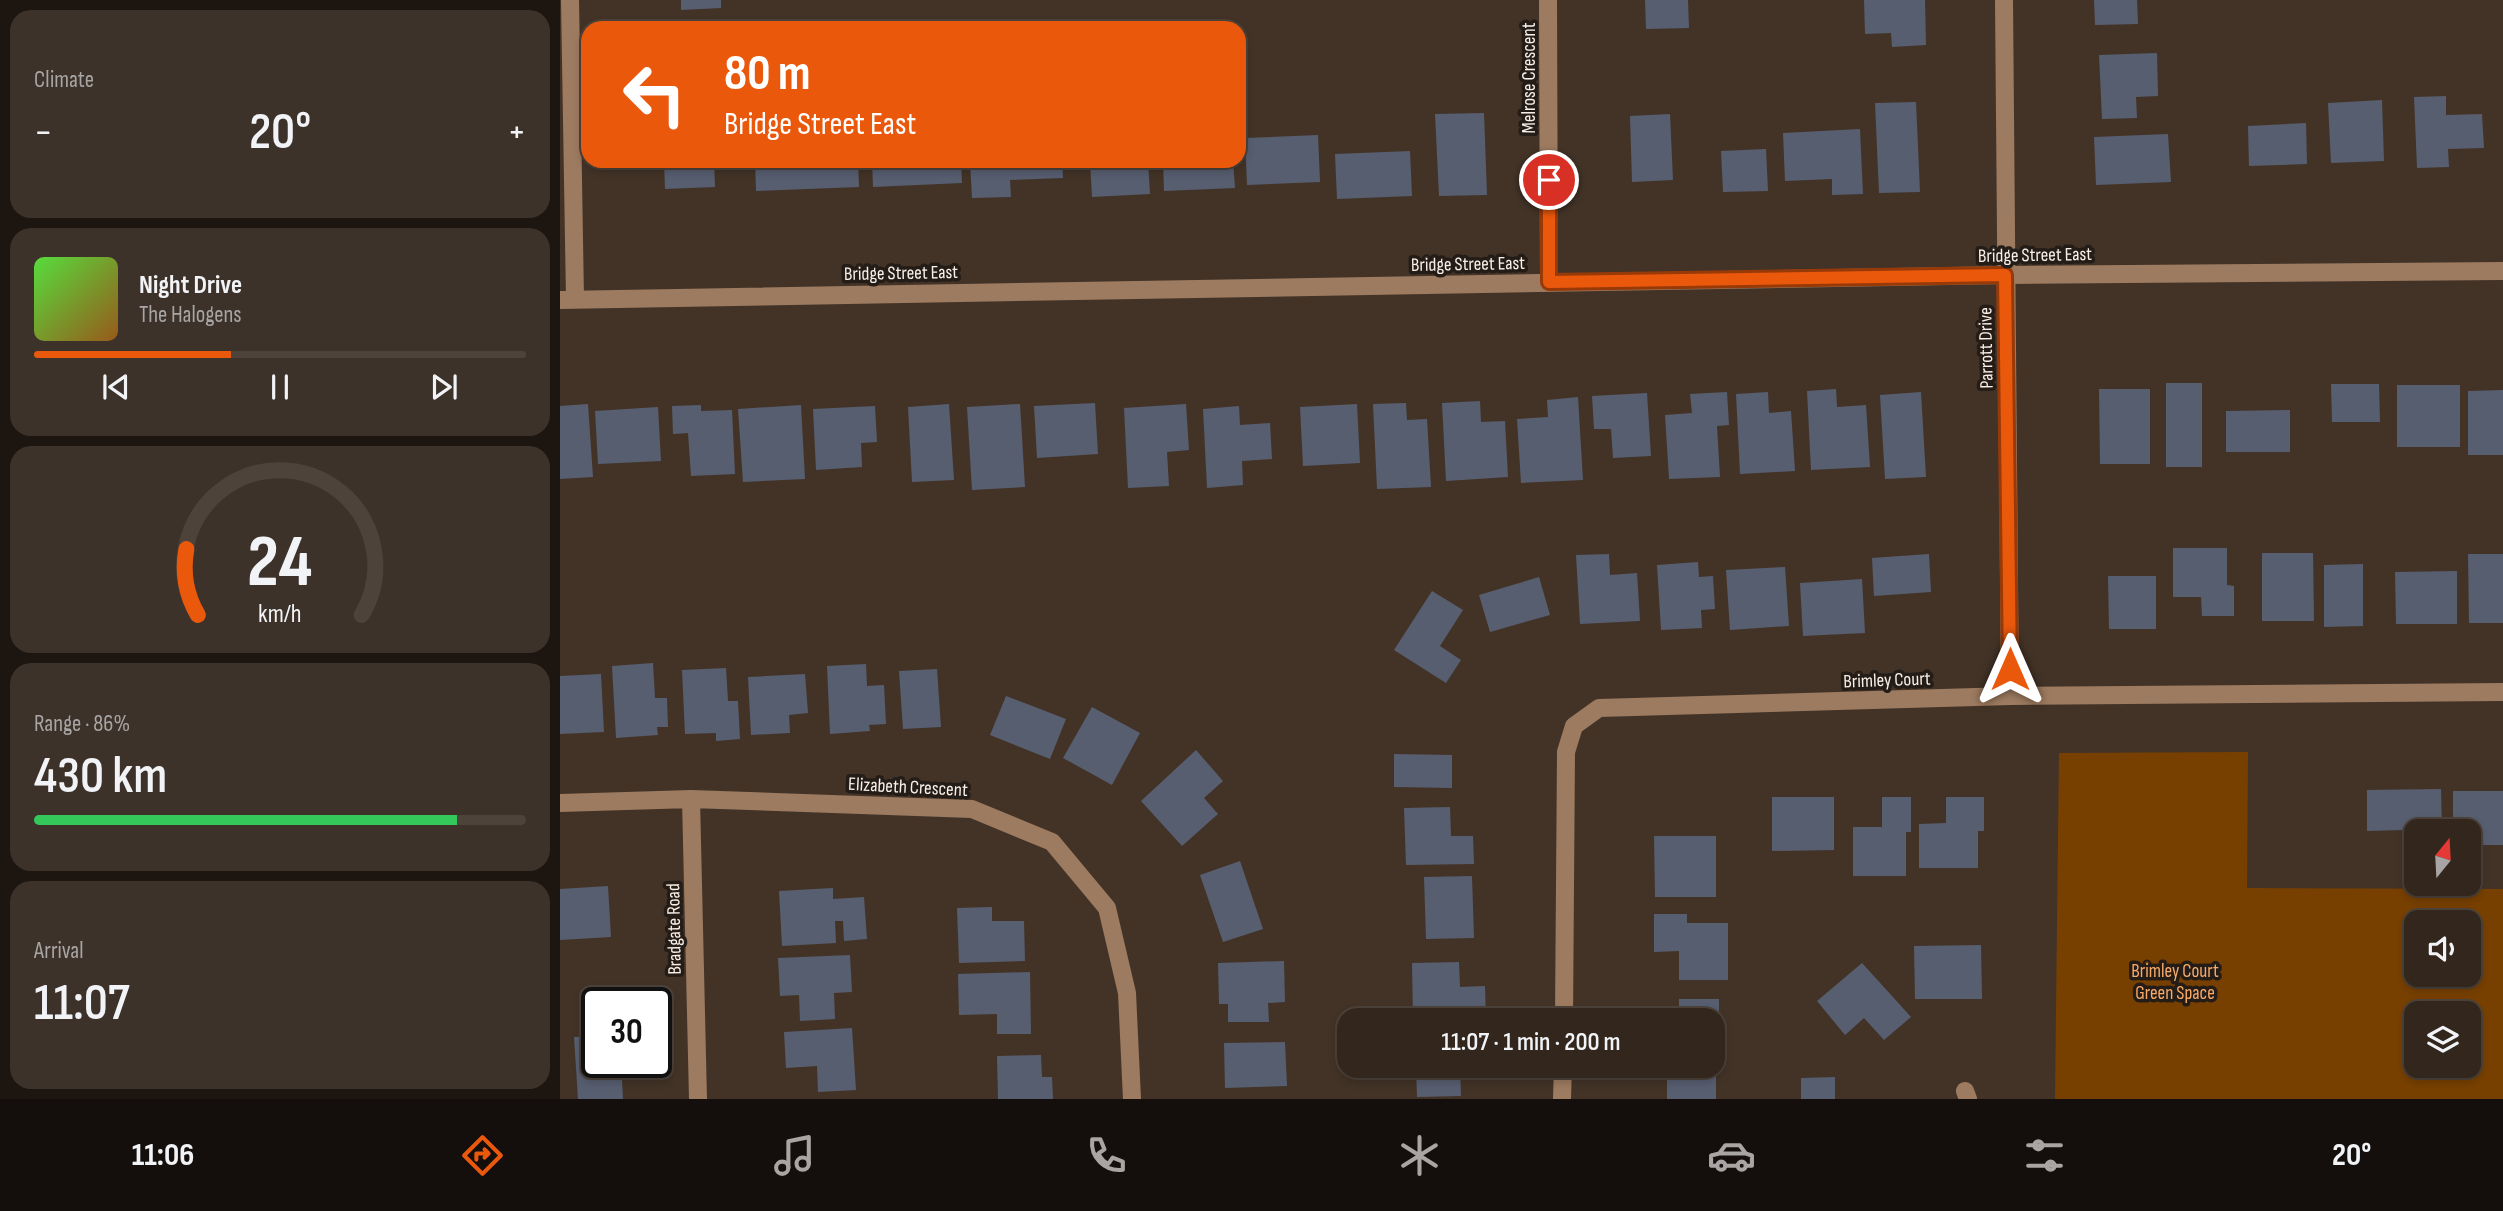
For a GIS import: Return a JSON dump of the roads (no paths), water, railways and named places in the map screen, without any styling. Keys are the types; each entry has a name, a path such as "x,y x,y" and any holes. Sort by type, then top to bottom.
{"street":[{"path":"568,299 570,0"},
{"name":"Melrose Crescent","path":"1548,0 1549,282"},
{"name":"Parrott Drive","path":"2004,0 2010,696"},
{"name":"Bridge Street East","path":"568,299 2005,275 2503,271"},
{"name":"Brimley Court","path":"1563,1008 1566,752 1574,726 1599,708 2010,696 2503,692"},
{"name":"Elizabeth Crescent","path":"560,803 691,799 972,809 1052,842 1107,908 1127,993 1132,1099"},
{"name":"Bradgate Road","path":"691,799 698,1099"},
{"path":"1562,1099 1563,1078"}],"park label":[{"name":"Brimley Court Green Space","path":"2175,981"}]}
